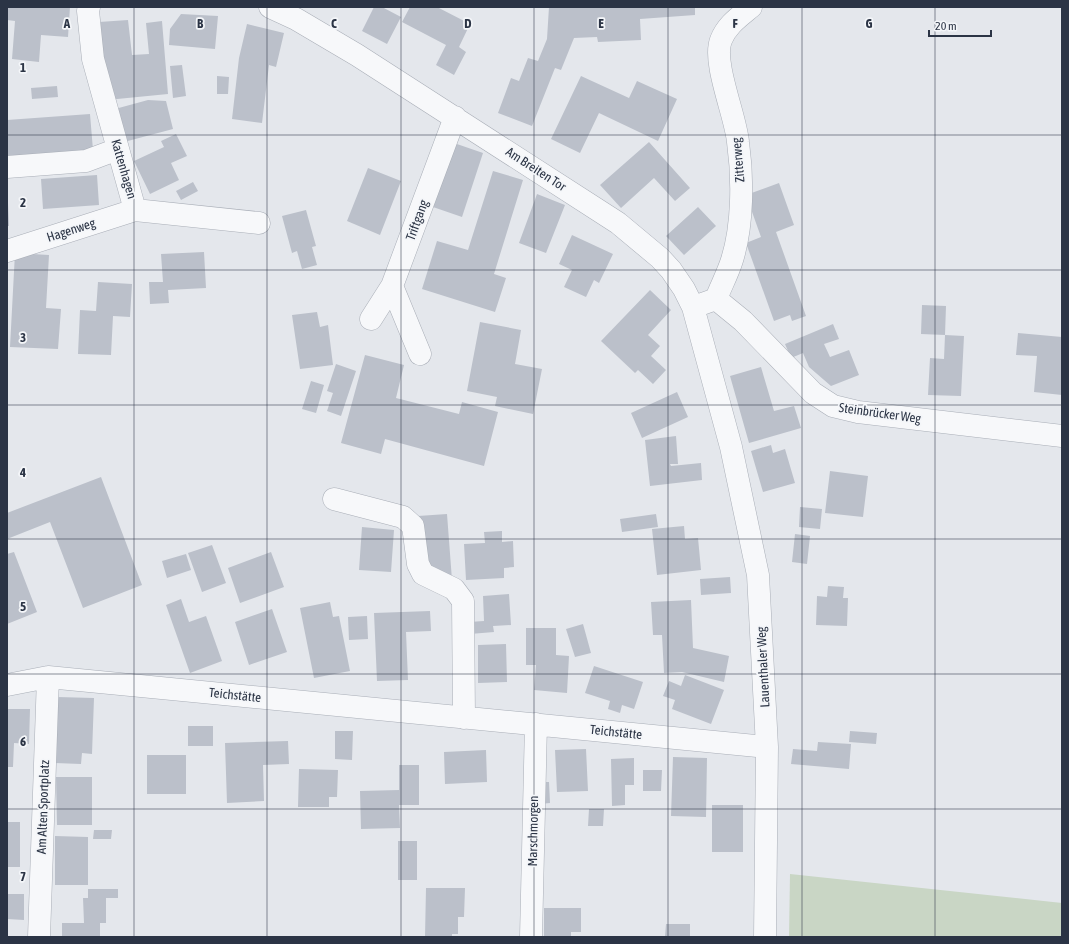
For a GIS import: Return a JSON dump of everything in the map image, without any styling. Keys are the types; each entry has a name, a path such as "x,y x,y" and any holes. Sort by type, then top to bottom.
{"street":[{"name":"Kattenhagen","path":"89,7 88,11 93,59 135,210 259,223"},
{"name":"Am Breiten Tor","path":"270,7 296,19 455,116 618,223 660,258 671,270 684,289 693,307 719,402"},
{"name":"Zitterweg","path":"716,299 732,262 736,247 742,198 738,141 719,61 720,41 732,22 751,7"},
{"name":"Triftgang","path":"370,319 392,286 455,116"},
{"path":"7,167 86,161 118,149"},
{"name":"Hagenweg","path":"7,251 135,210"},
{"path":"392,286 420,354"},
{"path":"693,307 716,299"},
{"name":"Steinbrücker Weg","path":"716,299 743,321 813,392 834,406 858,412 1062,436"},
{"name":"Lauenthaler Weg","path":"719,402 731,447 758,575 767,747 765,937"},
{"path":"334,499 403,517 413,526 418,564 423,574 454,590 463,601 464,718"},
{"name":"Teichstätte","path":"7,685 48,677 767,747"},
{"name":"Am Alten Sportplatz","path":"39,937 48,677"},
{"name":"Marschmorgen","path":"531,937 536,724"}],"green space":[{"path":"790,874 1062,903 1062,937 789,937"}],"building":[{"path":"7,7 70,7 68,37 41,35 39,62 12,59 15,21 7,20"},
{"path":"374,7 382,7 401,17 387,44 362,31"},
{"path":"410,7 437,7 470,24 459,47 466,52 454,75 436,65 446,45 402,22"},
{"path":"549,7 695,7 695,15 640,19 641,40 598,42 597,37 574,38 561,70 555,68 532,126 498,113 511,78 519,81 528,58 538,61 547,39"},
{"path":"181,14 218,16 215,49 169,45 170,29"},
{"path":"128,20 132,55 149,54 146,23 162,21 168,94 107,100 99,22"},
{"path":"247,24 284,33 276,67 269,65 262,123 232,119 239,58"},
{"path":"182,65 186,96 173,98 170,66"},
{"path":"217,76 229,77 228,94 217,94"},
{"path":"581,76 629,98 637,81 677,99 658,141 599,113 580,153 551,139"},
{"path":"57,86 58,97 32,99 31,88"},
{"path":"148,100 166,101 173,129 124,142 115,109"},
{"path":"90,114 93,150 7,156 7,120"},
{"path":"176,134 187,156 171,163 179,180 150,194 134,161 164,147 161,141"},
{"path":"649,142 690,188 675,201 654,178 621,208 600,185"},
{"path":"454,143 483,153 462,217 433,207"},
{"path":"368,168 401,181 380,235 347,221"},
{"path":"493,171 523,180 494,274 506,278 495,312 422,289 437,241 468,250"},
{"path":"97,175 99,205 43,209 41,179"},
{"path":"193,182 198,191 181,200 176,191"},
{"path":"779,183 794,225 776,232 806,316 792,321 790,315 774,321 746,243 761,237 746,195"},
{"path":"537,194 565,205 546,253 519,243"},
{"path":"8,203 9,226 7,226"},
{"path":"698,207 716,226 684,255 666,236"},
{"path":"306,210 316,246 312,247 317,265 302,269 297,251 292,253 282,216"},
{"path":"572,235 613,254 599,283 594,280 586,297 564,287 572,270 559,264"},
{"path":"204,252 206,288 168,290 169,303 150,304 149,282 163,282 161,254"},
{"path":"15,253 49,255 46,308 61,309 58,349 10,347"},
{"path":"98,282 132,284 130,317 113,316 111,355 78,354 80,310 96,311"},
{"path":"650,290 671,310 648,335 660,346 651,356 666,370 653,384 638,370 635,373 601,341"},
{"path":"922,305 946,306 945,335 921,334"},
{"path":"317,312 320,327 328,325 333,365 300,369 292,315"},
{"path":"480,322 521,330 515,364 542,369 533,414 495,406 497,397 467,391"},
{"path":"833,324 839,339 824,344 830,357 849,350 859,375 831,386 809,367 803,353 791,358 785,344"},
{"path":"1018,333 1062,337 1062,395 1034,392 1037,356 1016,355"},
{"path":"945,335 964,336 961,396 928,395 930,358 944,359"},
{"path":"365,355 404,365 396,398 459,414 462,402 498,412 484,466 385,439 381,454 341,443"},
{"path":"336,364 356,371 341,416 327,411 333,393 327,391"},
{"path":"761,367 774,411 794,406 801,428 749,443 730,376"},
{"path":"311,381 324,385 316,413 302,409"},
{"path":"677,392 688,417 642,438 631,413"},
{"path":"676,436 678,464 670,464 671,466 701,463 702,480 650,486 645,440"},
{"path":"771,445 773,453 785,449 795,483 763,492 751,451"},
{"path":"830,471 868,476 863,517 825,513"},
{"path":"101,477 142,585 83,608 50,522 7,539 7,513"},
{"path":"800,507 822,509 820,529 799,527"},
{"path":"447,514 452,580 422,563 418,516"},
{"path":"656,514 658,527 622,532 620,519"},
{"path":"684,526 685,539 698,538 701,570 657,575 652,529"},
{"path":"362,527 394,530 391,572 359,570"},
{"path":"502,531 502,542 513,541 514,567 504,568 504,578 466,580 464,544 485,543 484,532"},
{"path":"795,534 810,536 807,564 792,562"},
{"path":"212,545 226,583 202,592 188,553"},
{"path":"14,552 37,612 7,624 7,554"},
{"path":"271,552 284,587 240,603 228,568"},
{"path":"186,554 191,570 167,578 162,561"},
{"path":"730,577 731,593 701,595 700,579"},
{"path":"828,586 844,587 843,598 848,598 847,626 816,625 817,596 827,597"},
{"path":"509,594 511,625 493,626 494,632 470,634 469,622 484,621 483,596"},
{"path":"181,599 189,622 206,616 222,661 190,673 166,605"},
{"path":"691,600 693,648 729,656 724,682 682,672 664,673 662,635 653,635 651,602"},
{"path":"330,602 333,617 339,616 350,671 314,678 300,608"},
{"path":"272,609 287,652 249,665 235,622"},
{"path":"430,611 431,631 406,632 408,680 377,681 374,613"},
{"path":"367,616 368,639 349,640 348,617"},
{"path":"583,624 591,653 575,657 566,629"},
{"path":"526,628 556,628 556,655 569,656 567,693 534,690 536,665 526,665"},
{"path":"506,644 507,682 478,683 478,645"},
{"path":"594,666 643,682 634,709 622,705 620,713 608,709 610,701 585,693"},
{"path":"685,675 724,690 711,724 672,709 675,700 663,696 669,681 681,686"},
{"path":"57,697 94,698 92,754 82,753 81,764 55,763"},
{"path":"7,709 30,709 29,744 14,743 13,767 7,767"},
{"path":"188,726 213,726 213,746 188,746"},
{"path":"335,731 353,731 352,760 335,759"},
{"path":"850,731 877,733 876,744 849,742"},
{"path":"288,741 289,764 263,765 264,801 227,803 225,743"},
{"path":"818,742 851,744 849,769 791,764 793,749 817,751"},
{"path":"586,749 588,791 557,792 555,750"},
{"path":"486,750 487,782 445,784 444,752"},
{"path":"147,755 186,755 186,794 147,794"},
{"path":"673,757 707,758 706,817 671,816"},
{"path":"634,758 634,785 625,785 625,805 612,806 611,759"},
{"path":"399,765 419,765 419,805 399,805 400,828 361,829 360,791 399,790"},
{"path":"299,769 338,770 337,797 329,797 329,807 298,807"},
{"path":"643,770 662,770 661,791 643,791"},
{"path":"56,777 92,777 92,825 57,825"},
{"path":"538,782 549,782 550,803 539,804"},
{"path":"712,805 743,805 743,852 712,852"},
{"path":"589,809 604,809 603,826 588,826"},
{"path":"7,822 20,822 20,867 7,867"},
{"path":"94,830 112,830 111,839 93,839"},
{"path":"55,836 88,837 88,885 55,885"},
{"path":"398,841 417,841 417,880 398,880"},
{"path":"426,888 465,888 464,917 458,917 458,934 452,934 452,937 425,937"},
{"path":"88,889 118,889 118,898 106,898 106,923 100,923 100,937 62,937 62,923 84,923 83,898 88,898"},
{"path":"7,894 24,894 24,920 7,919"},
{"path":"544,908 581,908 581,932 571,932 571,937 544,937"},
{"path":"666,924 690,924 690,937 665,937"}]}
